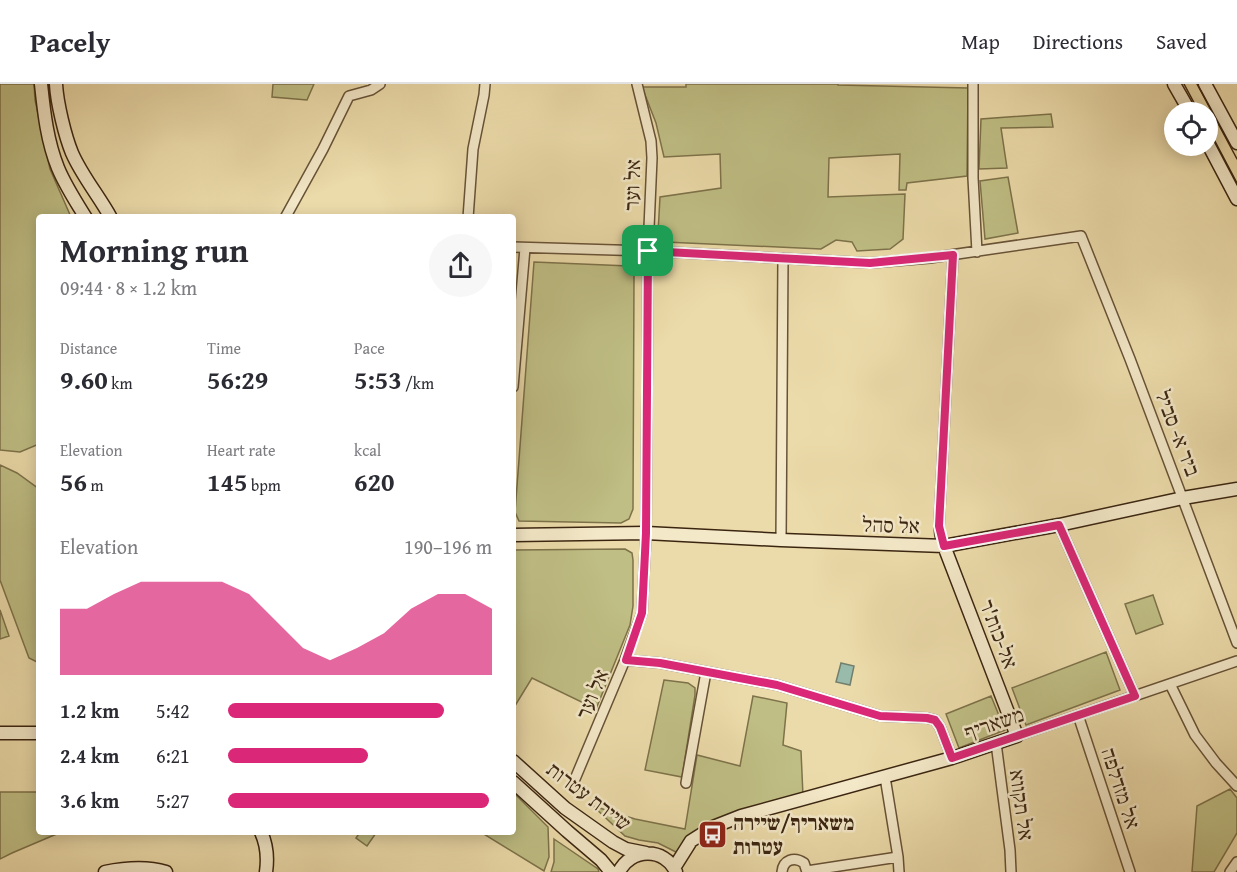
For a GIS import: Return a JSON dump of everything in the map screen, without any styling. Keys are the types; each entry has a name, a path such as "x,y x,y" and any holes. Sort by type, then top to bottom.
{"street":[{"path":"41,84 48,135 58,167 84,214"},
{"path":"56,84 72,152 109,214"},
{"path":"287,214 349,96 371,90 380,84"},
{"path":"468,214 473,148 485,84"},
{"name":"אל וער","path":"575,779 626,660 642,613 646,533 648,251 652,158 651,141 637,84"},
{"path":"516,247 648,251 870,263 977,252 973,178 973,84"},
{"path":"1174,84 1184,102"},
{"path":"1205,84 1237,143"},
{"path":"1214,156 1237,199"},
{"name":"ביר א- סביל","path":"977,252 1081,237 1130,359 1237,643"},
{"path":"516,352 525,248"},
{"path":"944,546 939,526 953,255"},
{"path":"781,540 783,258"},
{"name":"אל סהל","path":"516,535 646,533 944,546 1237,489"},
{"path":"1059,525 1135,696"},
{"name":"אל-כות'ר","path":"944,546 1017,736"},
{"path":"626,660 660,663 777,685 880,716 935,720 952,758"},
{"name":"משאריף","path":"675,870 692,841 713,827 741,816 952,758 1237,661"},
{"path":"686,783 706,672"},
{"path":"1170,684 1195,735 1237,786"},
{"name":"אל מזדלפה","path":"1078,715 1130,872"},
{"path":"0,733 36,733"},
{"name":"אל תקווא","path":"996,743 1011,872"},
{"name":"שיירת עטרות","path":"516,764 565,808 614,842 626,849 662,857 669,861 675,870"},
{"path":"885,777 898,857 898,872"},
{"name":"שיירת עטרות","path":"516,785 601,860 610,872"},
{"path":"262,835 268,858 266,872"},
{"path":"619,872 628,859 646,853"},
{"path":"782,872 784,864 796,859 804,863 807,872 898,857"},
{"path":"1230,872 1237,861"},
{"path":"105,872 131,868 166,872"}],"shaded area":[{"path":"0,84 34,84 35,100 50,169 70,214 36,214 36,445 20,452 0,450"},
{"path":"273,84 314,84 307,100 272,97"},
{"path":"686,84 838,84 968,88 967,176 907,183 906,190 899,190 900,154 829,158 828,197 905,194 903,239 890,249 857,251 852,242 836,240 821,249 665,242 658,233 660,197 721,188 720,154 664,157 656,123 642,87 686,87"},
{"path":"1051,114 1053,127 1001,128 1007,168 979,169 981,119"},
{"path":"1008,177 1018,233 985,239 980,181"},
{"path":"534,262 629,266 634,276 633,509 629,519 621,523 519,521 516,514"},
{"path":"0,465 17,473 36,487 36,662 29,658 0,580"},
{"path":"625,549 632,553 633,606 630,625 596,709 532,678 516,704 516,550"},
{"path":"1153,595 1163,624 1136,634 1125,604"},
{"path":"0,610 9,636 0,639"},
{"path":"1106,652 1120,690 1026,725 1012,688"},
{"path":"841,663 854,666 850,685 836,682"},
{"path":"664,680 688,683 695,688 682,777 645,770"},
{"path":"753,696 787,703 783,745 801,751 803,796 708,827 676,852 658,843 625,836 593,806 635,819 685,829 697,755 740,766"},
{"path":"991,696 1005,730 959,748 946,714"},
{"path":"1230,789 1237,798 1237,833 1214,872 1192,872 1197,806"},
{"path":"0,792 36,792 36,835 54,835 0,859"},
{"path":"516,795 548,827 549,857 544,871 485,835 516,835"},
{"path":"358,835 375,835 367,846 356,838"},
{"path":"554,839 598,869 599,872 551,872 554,862"}],"tram line":[{"path":"1184,84 1194,102"},
{"path":"1197,84 1237,159"},
{"path":"1218,147 1237,183"}],"place":[{"name":"משאריף/שיירה עטרות","path":"712,834"}],"route":[{"path":"648,251 870,263 953,255 939,526 944,546 1059,525 1135,696 952,758 935,720 880,716 777,685 660,663 626,660 642,613 646,533 648,251"}]}
